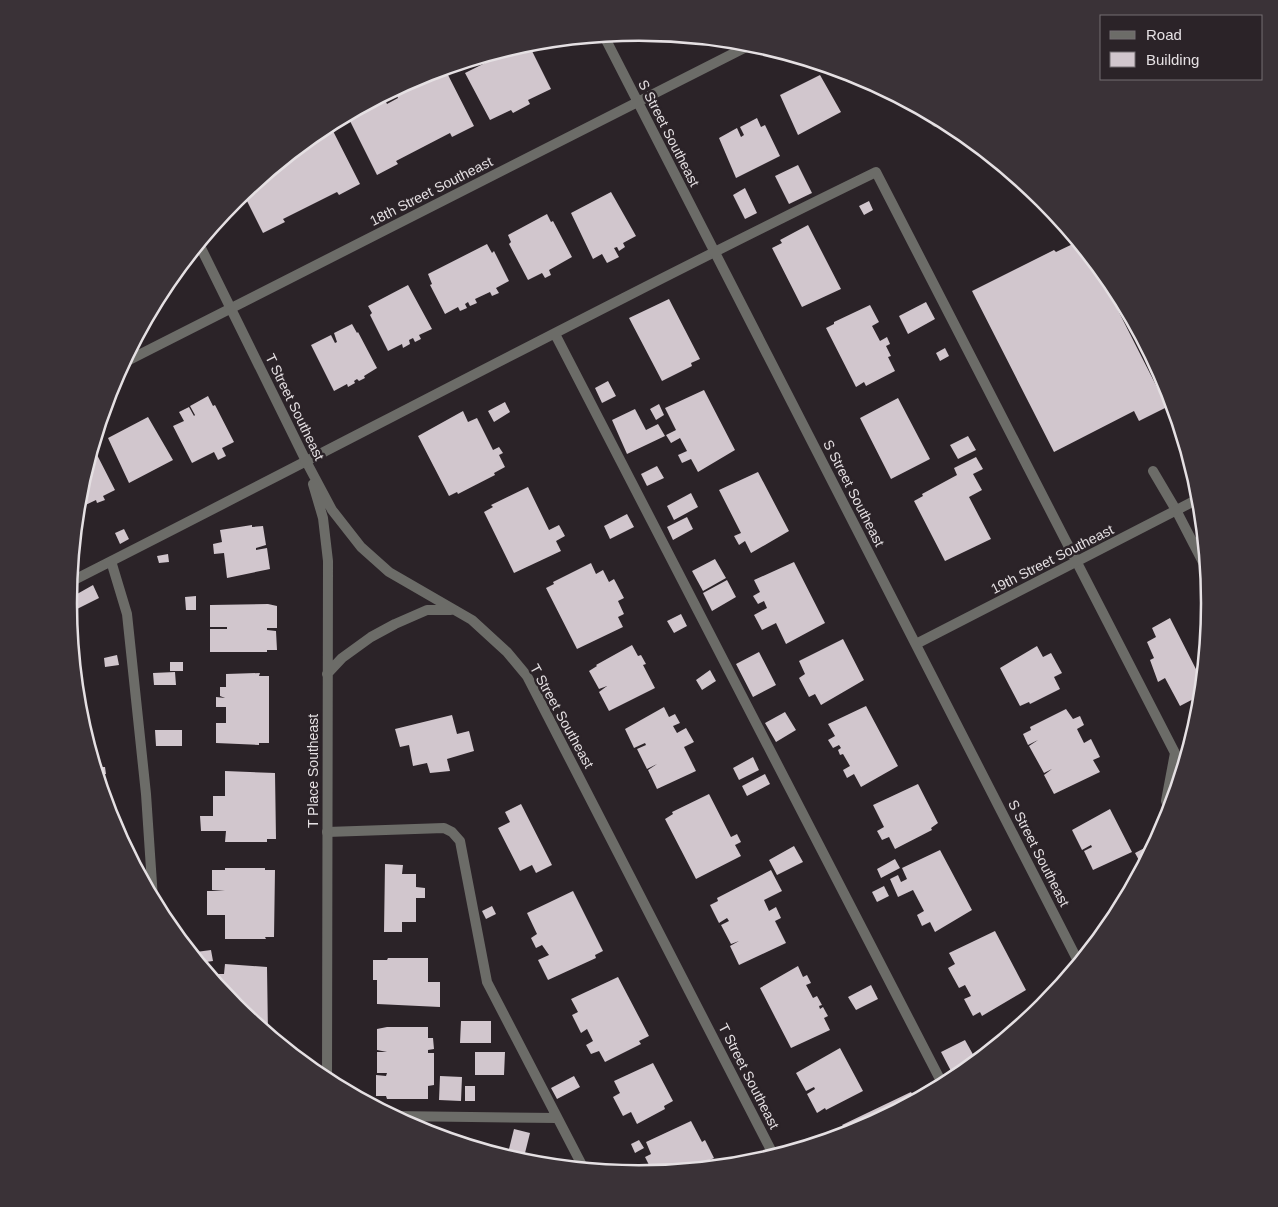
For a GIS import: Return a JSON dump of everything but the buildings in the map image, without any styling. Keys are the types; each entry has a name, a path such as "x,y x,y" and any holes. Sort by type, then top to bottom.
{"street":[{"name":"S Street Southeast","path":"607,42 1076,957"},
{"name":"18th Street Southeast","path":"134,357 739,50"},
{"path":"78,578 307,463 714,251 876,172 1176,753 1168,793"},
{"name":"T Street Southeast","path":"202,250 332,510 361,547 389,572 472,620 490,635 527,676 771,1150"},
{"path":"555,334 939,1078"},
{"name":"T Place Southeast","path":"307,463 323,518 328,561 327,1071"},
{"path":"1152,471 1176,510 1199,554"},
{"name":"19th Street Southeast","path":"916,644 1191,502"},
{"path":"111,561 127,614 146,794 152,885"},
{"path":"327,674 342,658 371,637 395,624 427,610 454,610"},
{"path":"327,832 444,828 460,841 487,982 581,1163"},
{"path":"409,1116 557,1118"}]}
